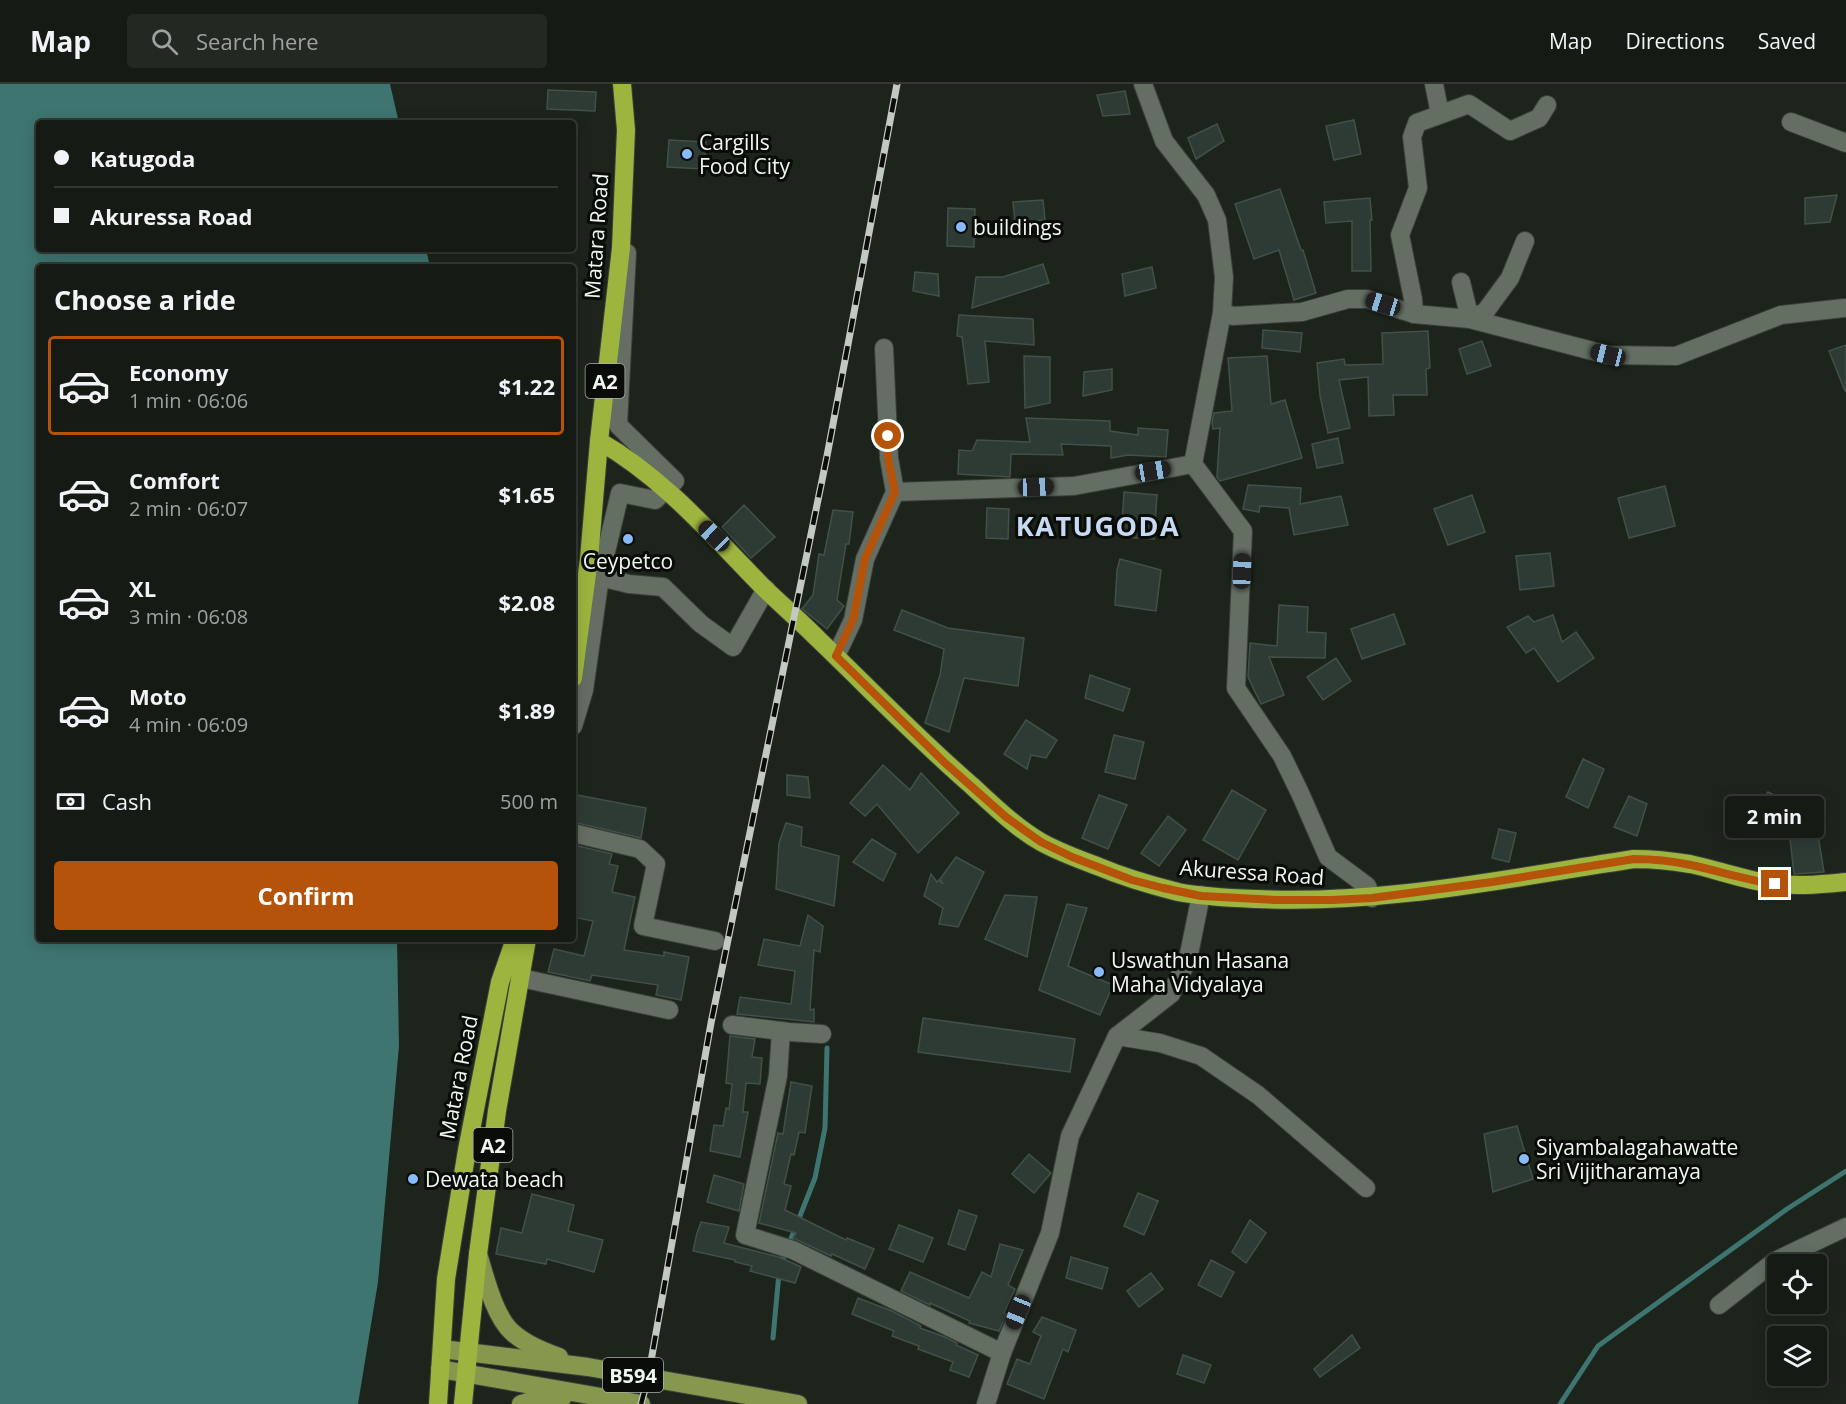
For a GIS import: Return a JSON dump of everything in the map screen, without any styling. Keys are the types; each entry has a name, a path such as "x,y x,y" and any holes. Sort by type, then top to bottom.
{"highway":[{"name":"Matara Road","path":"576,656 589,559 598,441 621,248 626,130 622,84"},
{"name":"Akuressa Road","path":"598,441 631,461 666,490 945,763 1006,817 1041,842 1072,857 1132,880 1201,896 1295,901 1372,898 1492,882 1634,859 1649,859 1690,864 1750,880 1789,886 1846,882"},
{"name":"Matara Road","path":"438,1404 446,1279 466,1150 500,982 514,942"},
{"name":"Matara Road","path":"463,1404 478,1254 497,1111 527,942"}],"main road":[{"path":"478,1254 503,1320 512,1332 538,1349 588,1368"},
{"path":"442,1349 467,1352"},
{"name":"B594","path":"467,1352 588,1368 798,1404"},
{"path":"440,1369 465,1373"},
{"name":"B594","path":"465,1373 641,1404"},
{"path":"521,1404 537,1399 594,1395"}],"street":[{"path":"1143,84 1164,141 1206,195 1217,220 1224,277 1222,314 1193,464 1243,531 1236,688 1282,756 1328,856 1367,886 1372,898"},
{"path":"1434,84 1440,114"},
{"path":"1414,314 1400,236 1418,188 1412,136 1417,123 1469,104 1510,131 1539,118 1547,105"},
{"path":"1791,122 1846,143"},
{"path":"1470,320 1485,312 1510,278 1525,241"},
{"path":"576,716 584,690 600,577 620,493 655,500 675,481 618,425 628,254 621,248"},
{"path":"1461,282 1470,320"},
{"path":"1222,314 1233,316 1302,312 1348,299 1367,299 1414,314 1470,320 1608,355 1676,356 1780,315 1845,302"},
{"path":"836,656 853,620 865,559 895,492 888,458 884,348"},
{"path":"895,492 1074,486 1193,464"},
{"path":"600,577 629,584 663,587 701,624 733,647 766,589"},
{"path":"576,834 640,849 656,864 643,926 715,941"},
{"path":"986,1404 1002,1353 1050,1233 1070,1136 1117,1036 1171,994 1188,959 1201,896"},
{"path":"521,978 669,1010"},
{"path":"732,1024 822,1034"},
{"path":"781,1031 778,1076 745,1235 793,1250 1002,1353"},
{"path":"1117,1036 1160,1043 1201,1056 1258,1095 1366,1188"},
{"path":"1719,1305 1775,1261 1846,1227"}],"water":[{"path":"0,84 390,84 398,120 36,120 36,252 427,252 429,264 36,264 36,942 397,942 399,1046 378,1282 358,1404 0,1404"}],"building":[{"path":"548,90 596,92 595,111 547,109"},
{"path":"1125,91 1130,114 1103,116 1097,95"},
{"path":"1354,120 1361,154 1334,160 1326,126"},
{"path":"1217,124 1224,141 1196,159 1188,138"},
{"name":"Cargills Food City","path":"669,140 706,142 704,169 667,167"},
{"path":"1280,189 1316,293 1294,300 1279,250 1254,259 1235,204"},
{"path":"1837,195 1830,222 1805,224 1805,198"},
{"path":"1370,198 1371,271 1352,271 1352,221 1326,223 1324,202"},
{"path":"1043,200 1045,220 1015,222 1013,202"},
{"name":"buildings","path":"948,208 975,209 974,247 947,246"},
{"path":"1043,264 1049,283 972,308 976,277 1003,277"},
{"path":"1152,267 1156,288 1125,296 1122,274"},
{"path":"915,272 938,274 939,296 913,291"},
{"path":"959,315 1033,319 1034,345 985,341 989,382 968,384 962,337 957,336"},
{"path":"1263,330 1302,333 1300,352 1262,348"},
{"path":"1428,331 1430,368 1426,369 1427,395 1393,395 1394,415 1369,416 1368,377 1339,380 1350,428 1328,433 1320,396 1317,363 1344,359 1345,365 1383,364 1382,333"},
{"path":"1482,341 1491,366 1467,374 1459,349"},
{"path":"1846,345 1846,391 1845,391 1829,351"},
{"path":"1024,356 1050,357 1050,403 1025,408"},
{"path":"1267,356 1271,404 1285,400 1302,458 1220,481 1217,477 1220,428 1213,429 1212,422 1214,413 1232,411 1228,358"},
{"path":"1112,369 1112,390 1083,396 1084,372"},
{"path":"1026,418 1110,421 1110,431 1138,435 1138,428 1168,430 1166,457 1128,455 1111,458 1111,446 1061,444 1063,455 1011,454 1010,477 958,474 959,450 972,451 977,440 1030,442"},
{"path":"1338,438 1343,463 1317,468 1312,444"},
{"path":"1248,485 1301,488 1300,504 1341,496 1348,525 1294,535 1289,508 1260,506 1259,512 1243,509"},
{"path":"1665,486 1675,526 1629,538 1618,498"},
{"path":"1124,492 1157,495 1154,539 1121,537"},
{"path":"1472,495 1485,532 1448,545 1434,509"},
{"path":"744,505 775,537 751,558 722,527"},
{"path":"987,508 1009,509 1008,539 986,538"},
{"path":"833,510 853,512 837,600 844,606 827,629 802,609 813,595 819,554 824,555"},
{"path":"1550,553 1554,586 1520,590 1516,556"},
{"path":"1120,559 1161,570 1156,611 1115,605"},
{"path":"1279,605 1308,607 1307,632 1326,633 1325,658 1269,657 1284,695 1261,704 1248,677 1250,643 1277,646"},
{"path":"902,610 948,628 1024,638 1018,686 964,678 949,732 925,723 940,675 944,649 894,630"},
{"path":"1394,614 1405,644 1362,659 1351,629"},
{"path":"1553,615 1562,642 1576,632 1594,658 1558,682 1534,648 1526,653 1507,627 1528,616 1534,622"},
{"path":"1336,658 1351,681 1323,700 1307,677"},
{"path":"1090,675 1130,689 1123,711 1085,698"},
{"path":"1026,720 1057,740 1046,758 1031,755 1027,769 1004,754"},
{"path":"1114,735 1144,742 1135,779 1105,772"},
{"path":"1583,759 1604,769 1588,808 1566,797"},
{"path":"883,765 910,790 921,773 959,813 918,853 877,804 865,816 850,803"},
{"path":"787,775 808,777 810,798 787,795"},
{"path":"1232,790 1266,810 1238,860 1203,840"},
{"path":"1768,792 1792,804 1773,839 1748,824"},
{"path":"577,795 646,808 641,838 576,823"},
{"path":"1099,795 1127,805 1108,849 1082,838"},
{"path":"1629,796 1647,804 1637,836 1614,827"},
{"path":"1168,816 1186,830 1159,866 1141,853"},
{"path":"786,823 802,827 801,846 839,856 834,906 776,889 779,843"},
{"path":"1499,829 1516,833 1509,862 1492,858"},
{"path":"1818,835 1824,872 1794,874 1790,839"},
{"path":"872,839 896,854 883,881 853,862"},
{"path":"576,845 612,854 609,864 618,866 612,892 635,897 624,950 664,956 664,952 689,957 681,1000 656,995 658,985 592,975 590,981 548,972 554,949 584,956 593,921 576,918"},
{"path":"956,857 984,872 958,927 939,924 943,908 924,896 931,874 937,882 939,880 943,884 940,879"},
{"path":"1005,895 1037,897 1027,957 985,939"},
{"path":"1067,904 1087,908 1068,966 1113,985 1100,1015 1039,990"},
{"path":"808,915 823,926 820,952 814,950 810,1010 814,1009 814,1022 737,1014 740,997 791,1004 795,971 758,965 764,939 800,946"},
{"path":"923,1018 1075,1039 1070,1072 918,1052"},
{"path":"730,1036 755,1039 752,1057 762,1058 760,1084 746,1083 743,1112 748,1112 740,1157 710,1151 714,1125 723,1126 726,1108 729,1109 732,1084 726,1083"},
{"path":"791,1082 812,1086 805,1133 799,1132 784,1184 791,1186 785,1210 846,1240 847,1238 874,1249 865,1269 793,1238 796,1233 759,1223 778,1133 783,1134"},
{"path":"1517,1126 1533,1179 1493,1192 1484,1134"},
{"path":"1029,1154 1051,1173 1034,1193 1012,1174"},
{"path":"714,1175 744,1184 739,1211 707,1202"},
{"path":"1138,1193 1158,1201 1144,1235 1124,1226"},
{"path":"532,1194 574,1205 568,1231 603,1240 594,1272 547,1259 546,1264 496,1254 501,1228 522,1233"},
{"path":"959,1210 977,1216 965,1250 948,1244"},
{"path":"1250,1220 1266,1233 1246,1263 1232,1252"},
{"path":"701,1222 729,1227 724,1243 779,1257 801,1267 795,1283 750,1271 752,1266 735,1262 735,1260 693,1251"},
{"path":"899,1225 933,1238 923,1262 889,1249"},
{"path":"1000,1244 1023,1250 1008,1285 1015,1289 999,1331 969,1323 970,1321 901,1291 910,1272 969,1298 982,1272 991,1277"},
{"path":"1071,1257 1108,1268 1102,1289 1066,1278"},
{"path":"1211,1260 1234,1272 1221,1297 1198,1285"},
{"path":"1151,1273 1163,1289 1139,1307 1127,1291"},
{"path":"858,1298 892,1311 921,1326 920,1328 945,1337 978,1355 969,1377 950,1370 953,1362 918,1349 919,1346 892,1336 894,1331 852,1314"},
{"path":"1042,1317 1076,1330 1068,1352 1063,1349 1044,1399 1007,1384 1017,1359 1030,1364 1041,1336 1033,1332"},
{"path":"1352,1335 1360,1348 1320,1377 1314,1369"},
{"path":"1183,1355 1211,1365 1204,1383 1177,1374"}],"waterway":[{"path":"781,1264 815,1178 825,1128 827,1048"},
{"path":"1560,1404 1598,1346 1787,1209 1846,1171"},
{"path":"773,1338 779,1273"}],"railway":[{"path":"641,1404 648,1378 711,1023 827,456 897,84"}],"place":[{"name":"Cargills Food City","path":"687,154"},
{"name":"buildings","path":"961,227"},
{"name":"Ceypetco","path":"628,539"},
{"name":"Uswathun Hasana Maha Vidyalaya","path":"1099,972"},
{"name":"Siyambalagahawatte Sri Vijitharamaya","path":"1524,1159"},
{"name":"Dewata beach","path":"413,1179"}],"district":[{"name":"KATUGODA","path":"1098,525"}],"route":[{"path":"888,436 888,458 895,492 865,559 853,620 836,656 945,763 1006,817 1041,842 1072,857 1132,880 1201,896 1235,898 1295,901 1372,898 1492,882 1634,859 1690,864 1739,878 1775,884"}]}
